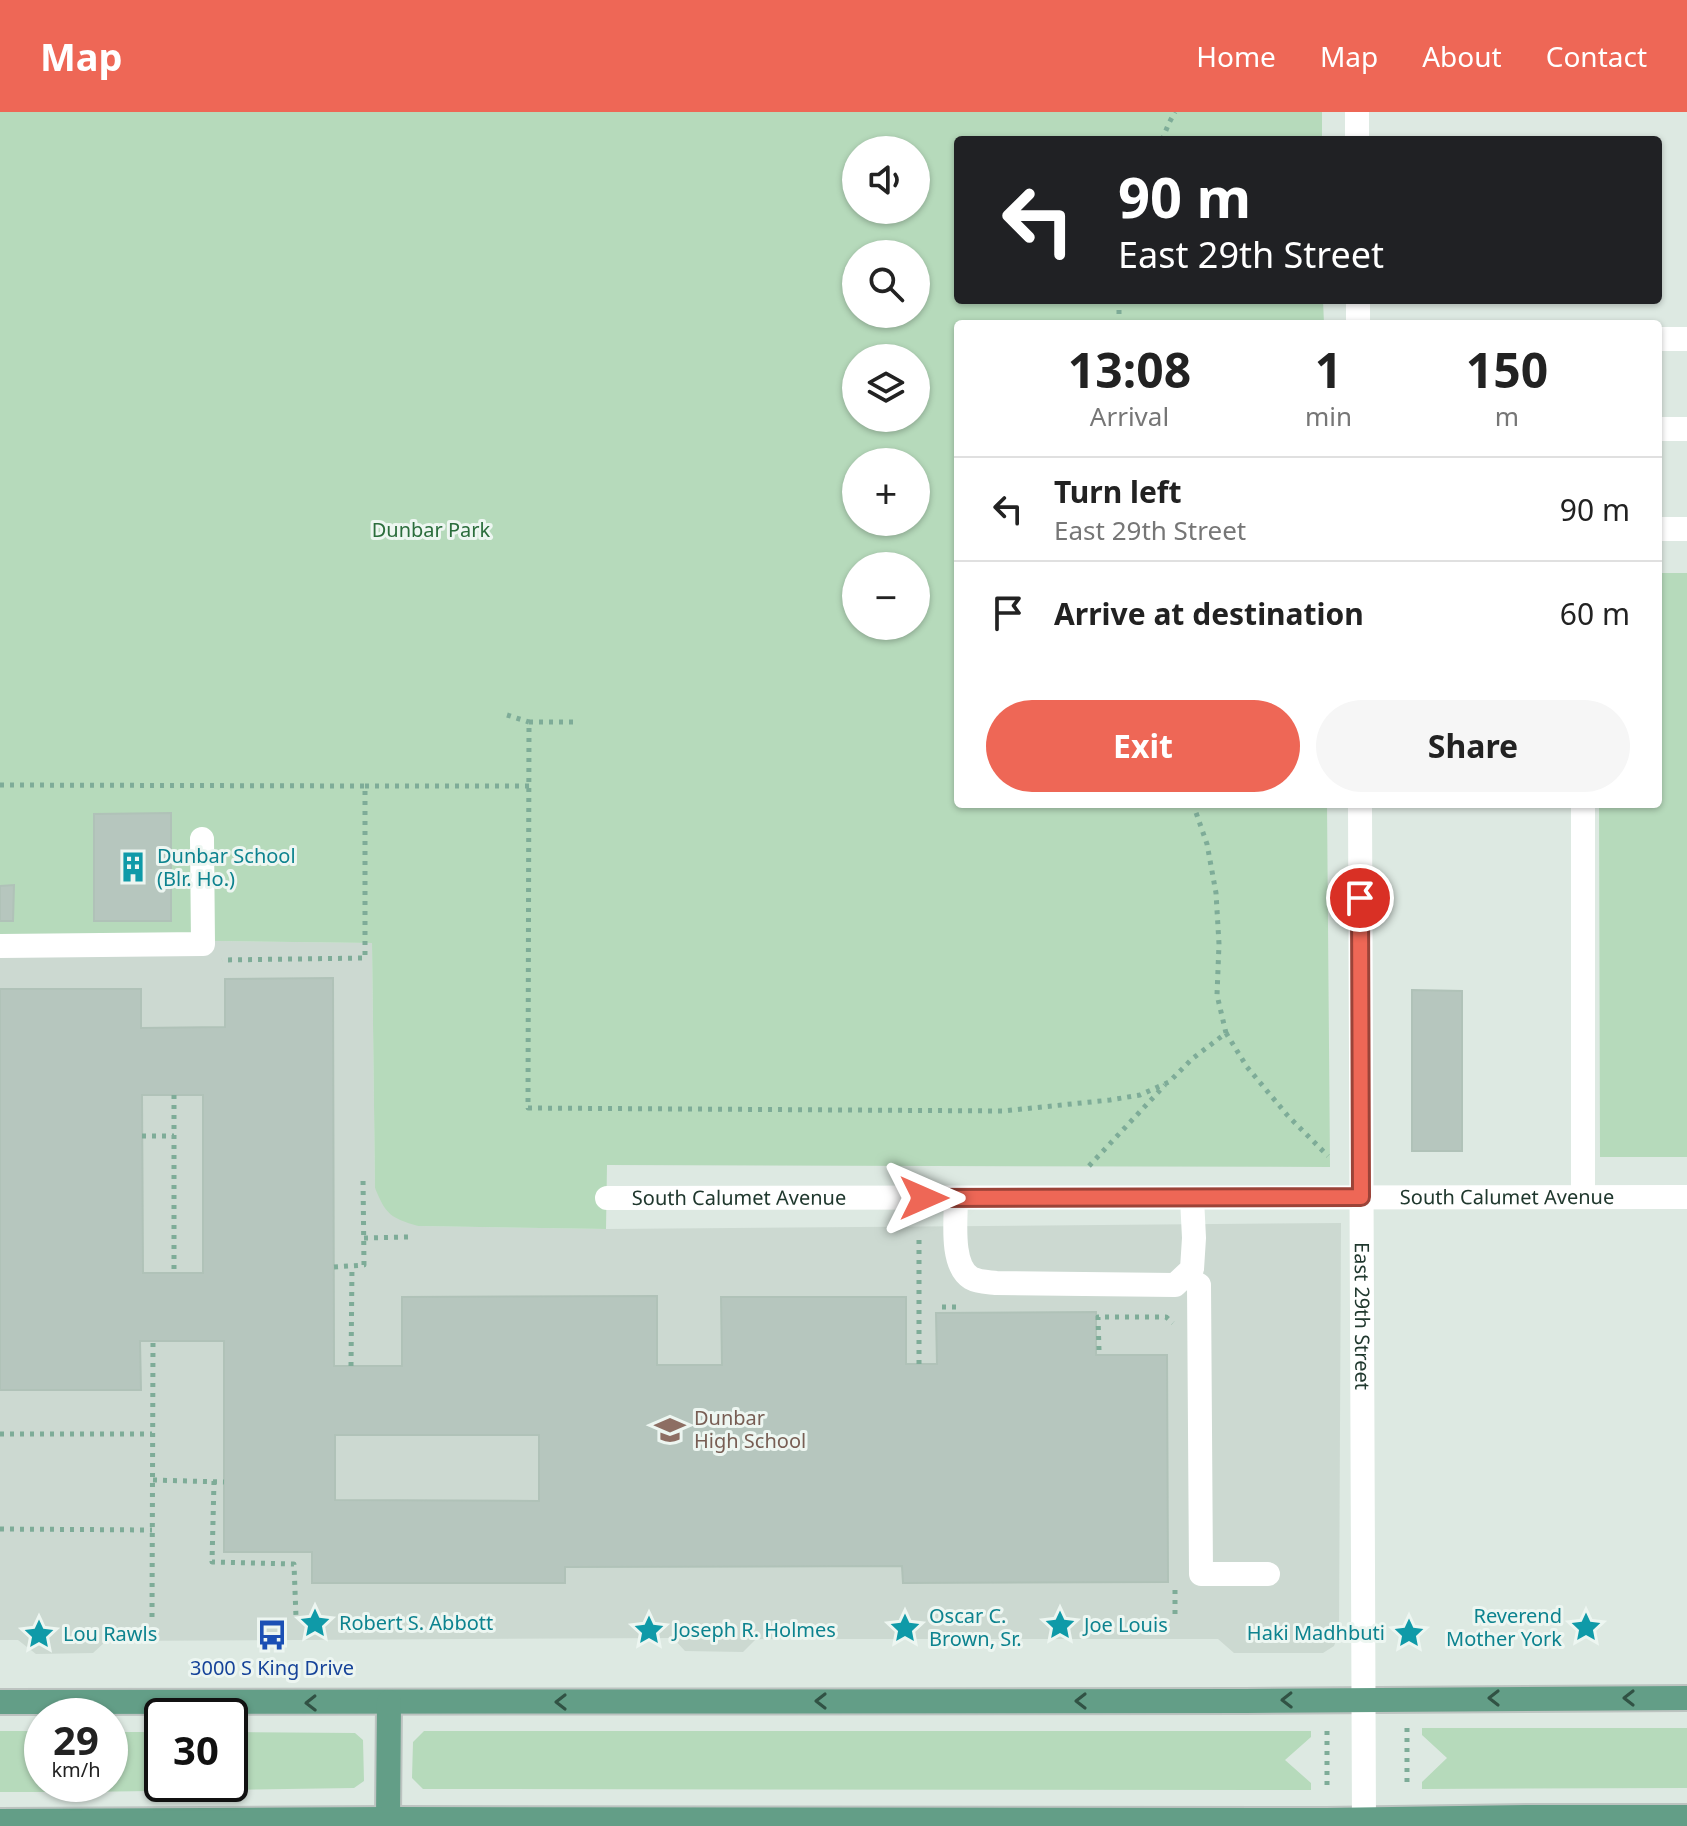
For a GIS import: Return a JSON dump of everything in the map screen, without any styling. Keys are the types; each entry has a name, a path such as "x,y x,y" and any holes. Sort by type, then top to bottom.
{"main road":[{"path":"0,1702 1687,1698"},
{"path":"388,1819 389,1702"},
{"path":"0,1821 388,1819 1364,1823 1526,1817 1687,1817"}],"street":[{"path":"1357,112 1357,136"},
{"path":"1662,339 1687,339"},
{"path":"1662,429 1687,429"},
{"path":"1662,529 1687,529"},
{"name":"East 29th Street","path":"1360,808 1364,1823"},
{"path":"1583,808 1583,1197"},
{"path":"0,946 203,944 202,839"},
{"name":"South Calumet Avenue","path":"607,1198 1687,1197"},
{"path":"956,1198 956,1246 962,1270 973,1280 996,1283 1175,1285 1192,1269 1192,1198"},
{"path":"1199,1285 1201,1574 1268,1574"}],"path":[{"path":"1164,136 1175,112"},
{"path":"507,715 529,722 573,722"},
{"path":"529,722 528,1108 1003,1111 1140,1095 1169,1082"},
{"path":"0,785 529,786"},
{"path":"222,960 365,958 365,786"},
{"path":"1194,808 1207,844 1216,893 1219,944 1217,995 1226,1033 1247,1067 1288,1116 1328,1156"},
{"path":"1089,1166 1192,1059 1226,1033"},
{"path":"174,1095 174,1273"},
{"path":"142,1136 174,1136"},
{"path":"334,1267 364,1265 363,1178"},
{"path":"364,1238 409,1237"},
{"path":"919,1238 919,1364"},
{"path":"351,1366 352,1266"},
{"path":"1099,1350 1098,1317 1166,1317 1176,1326"},
{"path":"152,1617 153,1341"},
{"path":"0,1434 152,1434"},
{"path":"153,1480 224,1482"},
{"path":"214,1481 212,1562 294,1564 296,1617"},
{"path":"0,1529 152,1530"},
{"path":"1175,1584 1175,1614"},
{"path":"1407,1728 1407,1787"},
{"path":"1327,1731 1327,1791"}],"shaded area":[{"name":"Dunbar High School","path":"0,938 372,943 375,1188 418,1226 606,1229 1341,1223 1339,1632 1334,1646 1323,1653 1234,1653 1218,1639 756,1639 743,1652 685,1651 673,1638 106,1641 93,1653 36,1654 18,1640 0,1640"}],"green space":[{"name":"Dunbar Park","path":"0,112 1322,112 1322,136 954,136 954,304 1323,304 1324,320 954,320 954,808 1327,808 1330,1167 607,1165 606,1229 418,1226 390,1214 375,1188 372,943 0,938"},
{"path":"1662,573 1687,573 1687,1157 1600,1157 1599,808 1662,808"},
{"path":"1422,1728 1687,1728 1687,1788 1422,1789 1422,1782 1447,1758 1422,1735"},
{"path":"0,1731 24,1731 24,1792 0,1792"},
{"path":"424,1731 1311,1731 1311,1737 1285,1760 1311,1783 1311,1790 423,1789 412,1778 413,1742"},
{"path":"128,1732 144,1732 144,1791 128,1791"},
{"path":"248,1732 355,1733 363,1740 364,1781 354,1788 248,1790"}],"building":[{"name":"Dunbar School (Blr. Ho.)","path":"171,813 171,921 94,921 94,814"},
{"path":"14,885 13,921 0,921 0,886"},
{"path":"333,978 334,1366 402,1366 402,1297 657,1296 657,1365 722,1365 721,1297 906,1297 906,1364 937,1364 936,1313 1096,1312 1096,1355 1167,1355 1168,1582 903,1583 902,1566 565,1567 565,1583 312,1583 312,1552 224,1552 224,1341 140,1341 141,1390 0,1390 0,989 141,989 141,1028 225,1027 225,979","holes":["142,1095 203,1095 203,1273 143,1273","335,1435 539,1435 539,1501 335,1500"]},
{"path":"1412,990 1462,991 1462,1151 1412,1151"}],"place":[{"name":"Dunbar School (Blr. Ho.)","path":"133,867"},
{"name":"Dunbar High School","path":"670,1430"},
{"name":"Robert S. Abbott","path":"315,1623"},
{"name":"Joe Louis","path":"1060,1625"},
{"name":"Reverend Mother York","path":"1586,1627"},
{"name":"Oscar C. Brown, Sr.","path":"905,1628"},
{"name":"Joseph R. Holmes","path":"649,1630"},
{"name":"Haki Madhbuti","path":"1409,1633"},
{"name":"Lou Rawls","path":"39,1634"},
{"name":"3000 S King Drive","path":"272,1635"}],"route":[{"path":"924,1198 1361,1197 1360,898"}]}
